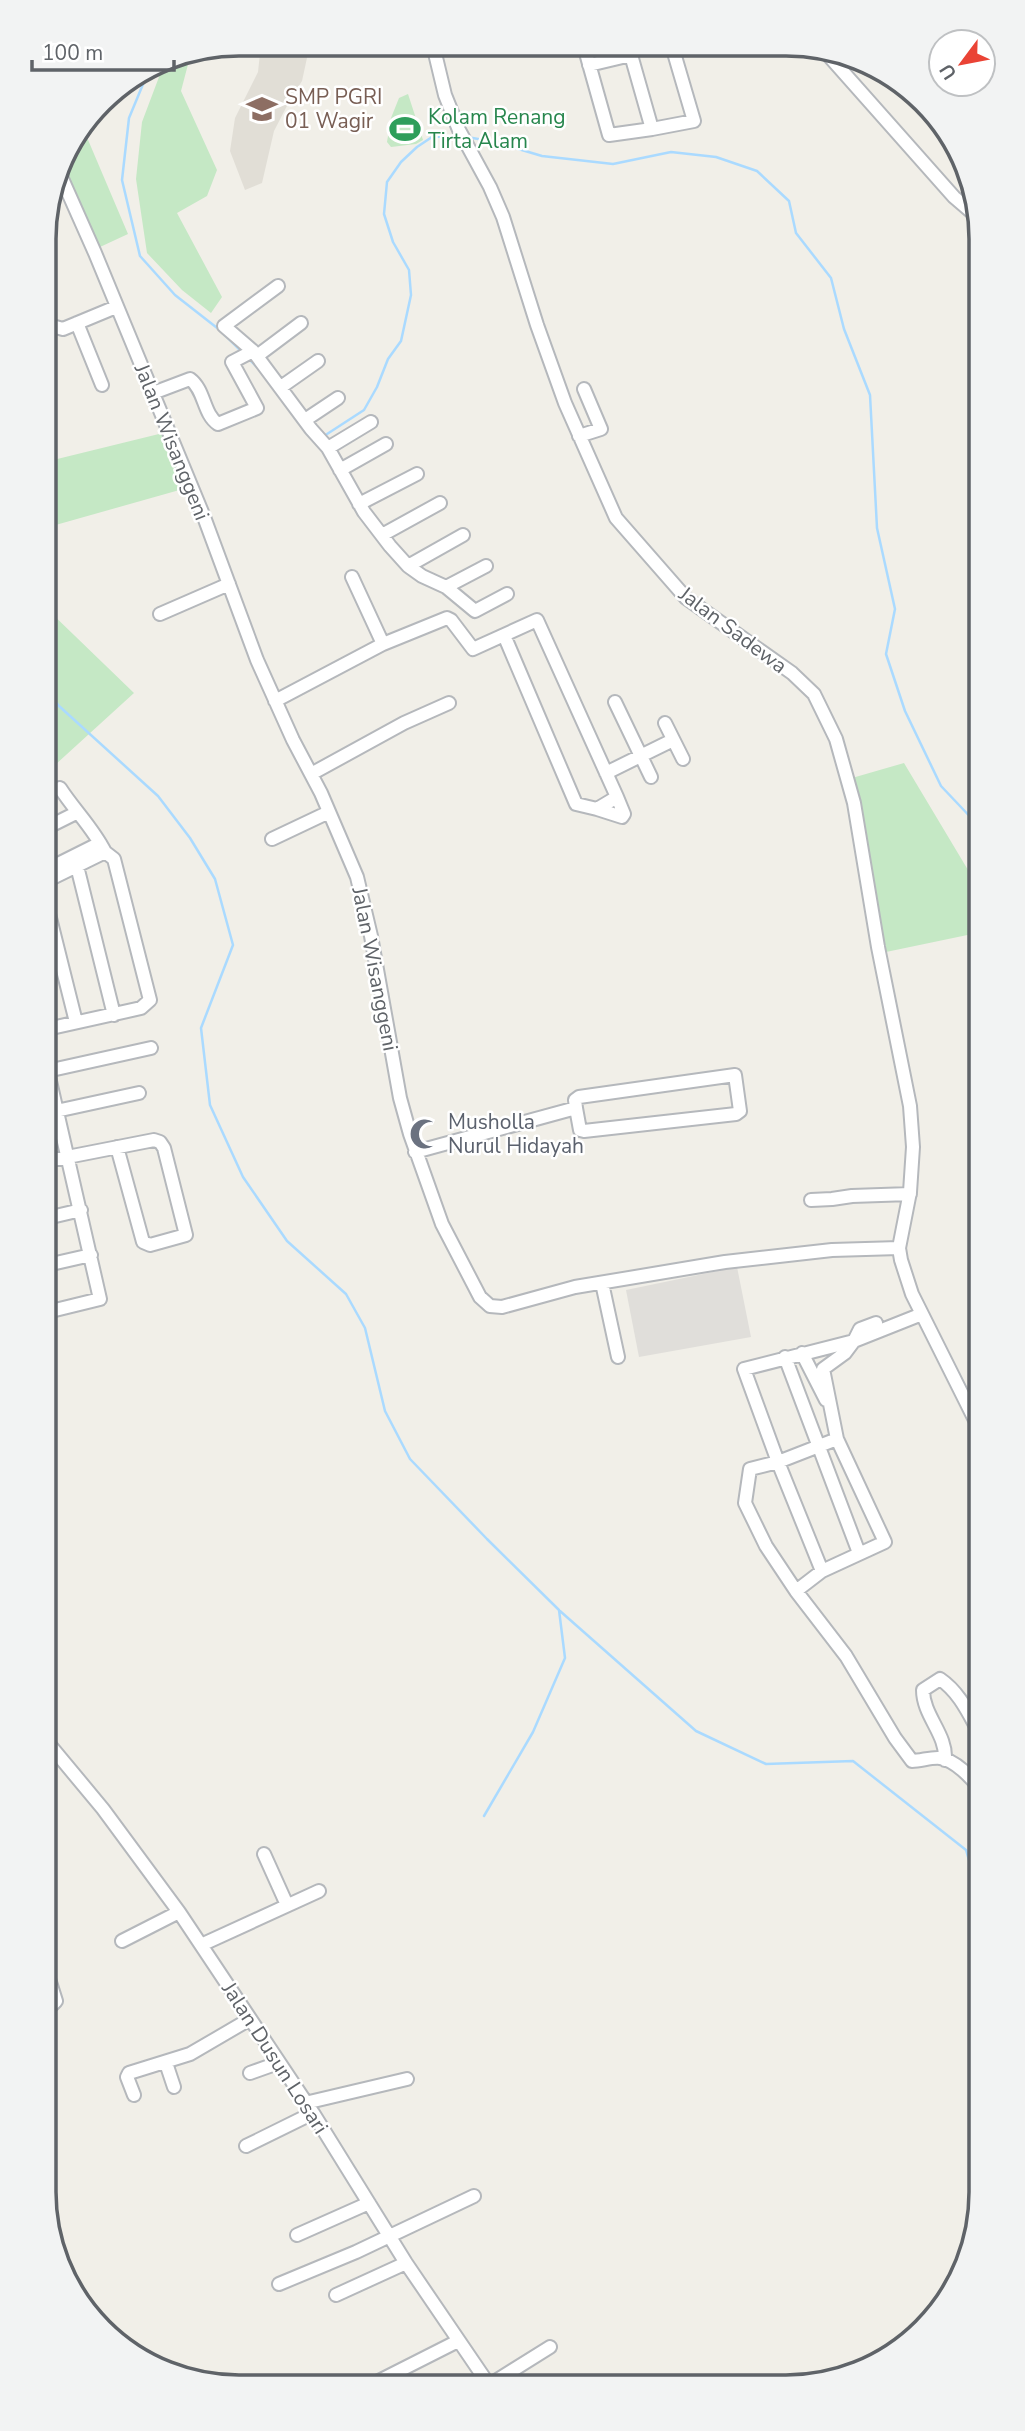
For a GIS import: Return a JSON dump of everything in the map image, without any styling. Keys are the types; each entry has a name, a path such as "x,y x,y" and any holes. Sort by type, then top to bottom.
{"street":[{"name":"Jalan Sadewa","path":"435,56 440,82 459,130 503,218 537,325 579,436 616,518 668,580 706,614 792,673 814,694 825,713 843,761 854,803 878,947 908,1093 913,1147 910,1195 899,1248"},
{"path":"587,56 609,135 694,121 675,56"},
{"path":"589,65 615,56"},
{"path":"630,56 652,129"},
{"path":"836,64 966,207"},
{"name":"Jalan Wisanggeni","path":"64,185 204,517 247,635 357,877 365,907 400,1098 415,1152 429,1191 473,1286 490,1306 502,1307 553,1292 737,1261 832,1250 899,1248"},
{"path":"278,286 224,326 253,353 281,387 326,446 359,504 408,566 446,587 475,611 507,594"},
{"path":"56,327 63,329 116,307"},
{"path":"77,323 102,385"},
{"path":"153,393 190,379 197,384 213,420 218,424 257,408 232,362 253,353 301,323"},
{"path":"281,387 318,361"},
{"path":"579,436 601,429 584,389"},
{"path":"308,425 338,398"},
{"path":"326,446 371,422"},
{"path":"340,470 386,444"},
{"path":"359,504 417,474"},
{"path":"382,536 440,503"},
{"path":"408,566 463,534"},
{"path":"446,587 486,566"},
{"path":"352,577 383,644"},
{"path":"160,614 229,584"},
{"path":"275,701 383,644 447,618 473,649 537,620 617,797 624,814 622,817 576,804 504,635"},
{"path":"615,702 651,777"},
{"path":"311,774 404,723 449,703"},
{"path":"665,723 683,759"},
{"path":"606,773 673,740"},
{"path":"56,1027 141,1008 150,1000 114,859 103,848 86,821 76,813 60,788"},
{"path":"597,809 617,797"},
{"path":"272,839 329,812"},
{"path":"56,823 76,813"},
{"path":"56,876 103,848"},
{"path":"56,866 103,848"},
{"path":"77,866 114,1015"},
{"path":"56,942 76,1023"},
{"path":"56,1068 151,1048"},
{"path":"735,1075 740,1111 736,1114 584,1131 580,1130 576,1108 575,1100 579,1097 735,1075"},
{"path":"56,1111 139,1093"},
{"path":"415,1152 576,1108"},
{"path":"56,1123 68,1156 100,1299 56,1310"},
{"path":"56,1159 68,1156 154,1140 162,1145 186,1235 150,1245 143,1242 117,1147"},
{"path":"811,1200 910,1195"},
{"path":"56,1216 81,1210"},
{"path":"899,1248 904,1272 920,1310 969,1408"},
{"path":"56,1263 91,1255"},
{"path":"602,1283 618,1357"},
{"path":"816,1382 823,1369 845,1353 860,1329 920,1310"},
{"path":"822,1571 744,1369 854,1341"},
{"path":"802,1353 832,1411"},
{"path":"785,1357 859,1553"},
{"path":"796,1591 822,1571 885,1542 837,1439 823,1369"},
{"path":"837,1439 778,1462 750,1469 745,1503 766,1546 796,1591 846,1656 895,1738 912,1761 940,1758 969,1777"},
{"path":"945,1760 946,1747 923,1703 923,1690 940,1679 951,1686 969,1713"},
{"name":"Jalan Dusun Losari","path":"56,1752 103,1809 179,1912 309,2108 406,2263 482,2375"},
{"path":"264,1854 287,1905"},
{"path":"201,1945 319,1891"},
{"path":"122,1941 179,1912"},
{"path":"134,2095 128,2074 190,2054 250,2019"},
{"path":"166,2063 174,2087"},
{"path":"250,2073 278,2063"},
{"path":"246,2146 309,2108 407,2079"},
{"path":"279,2284 474,2196"},
{"path":"298,2235 369,2203"},
{"path":"336,2295 406,2263"},
{"path":"391,2375 458,2341"},
{"path":"505,2375 550,2347"}],"shaded area":[{"name":"SMP PGRI 01 Wagir","path":"260,56 307,56 302,81 274,131 262,183 245,190 230,151 235,118 258,72"},
{"path":"737,1267 751,1337 639,1357 626,1290"}],"green space":[{"path":"188,63 181,91 217,170 207,196 177,213 222,297 211,313 182,290 147,253 136,179 142,122 158,75"},
{"name":"Kolam Renang Tirta Alam","path":"408,94 423,140 416,144 391,147 387,142 391,118 399,98"},
{"path":"87,137 128,234 100,247 67,177"},
{"path":"163,433 183,489 56,525 56,459"},
{"path":"56,618 134,693 56,764"},
{"path":"904,763 969,872 969,935 886,952 868,847 852,778"}],"waterway":[{"path":"144,82 129,118 122,180 140,256 175,295 221,331 243,353"},
{"path":"324,436 364,410 388,359 401,341 411,295 409,270 393,242 384,214 387,182 401,162 432,137 457,136"},
{"path":"467,137 542,156 613,164 671,152 716,157 757,171 789,201 796,233 831,278 844,329 870,395 877,528 895,609 886,654 905,711 941,786 969,816"},
{"path":"248,358 258,368"},
{"path":"295,418 310,437"},
{"path":"56,702 158,796 190,838 215,879 233,945 201,1028 210,1105 243,1177 287,1241 346,1294 365,1328 385,1411 410,1459 559,1610 565,1658 533,1732 484,1816"},
{"path":"560,1611 696,1731 766,1764 853,1761 966,1850 969,1860"}],"place":[{"name":"SMP PGRI 01 Wagir","path":"262,109"},
{"name":"Kolam Renang Tirta Alam","path":"405,129"},
{"name":"Musholla Nurul Hidayah","path":"425,1134"}]}
